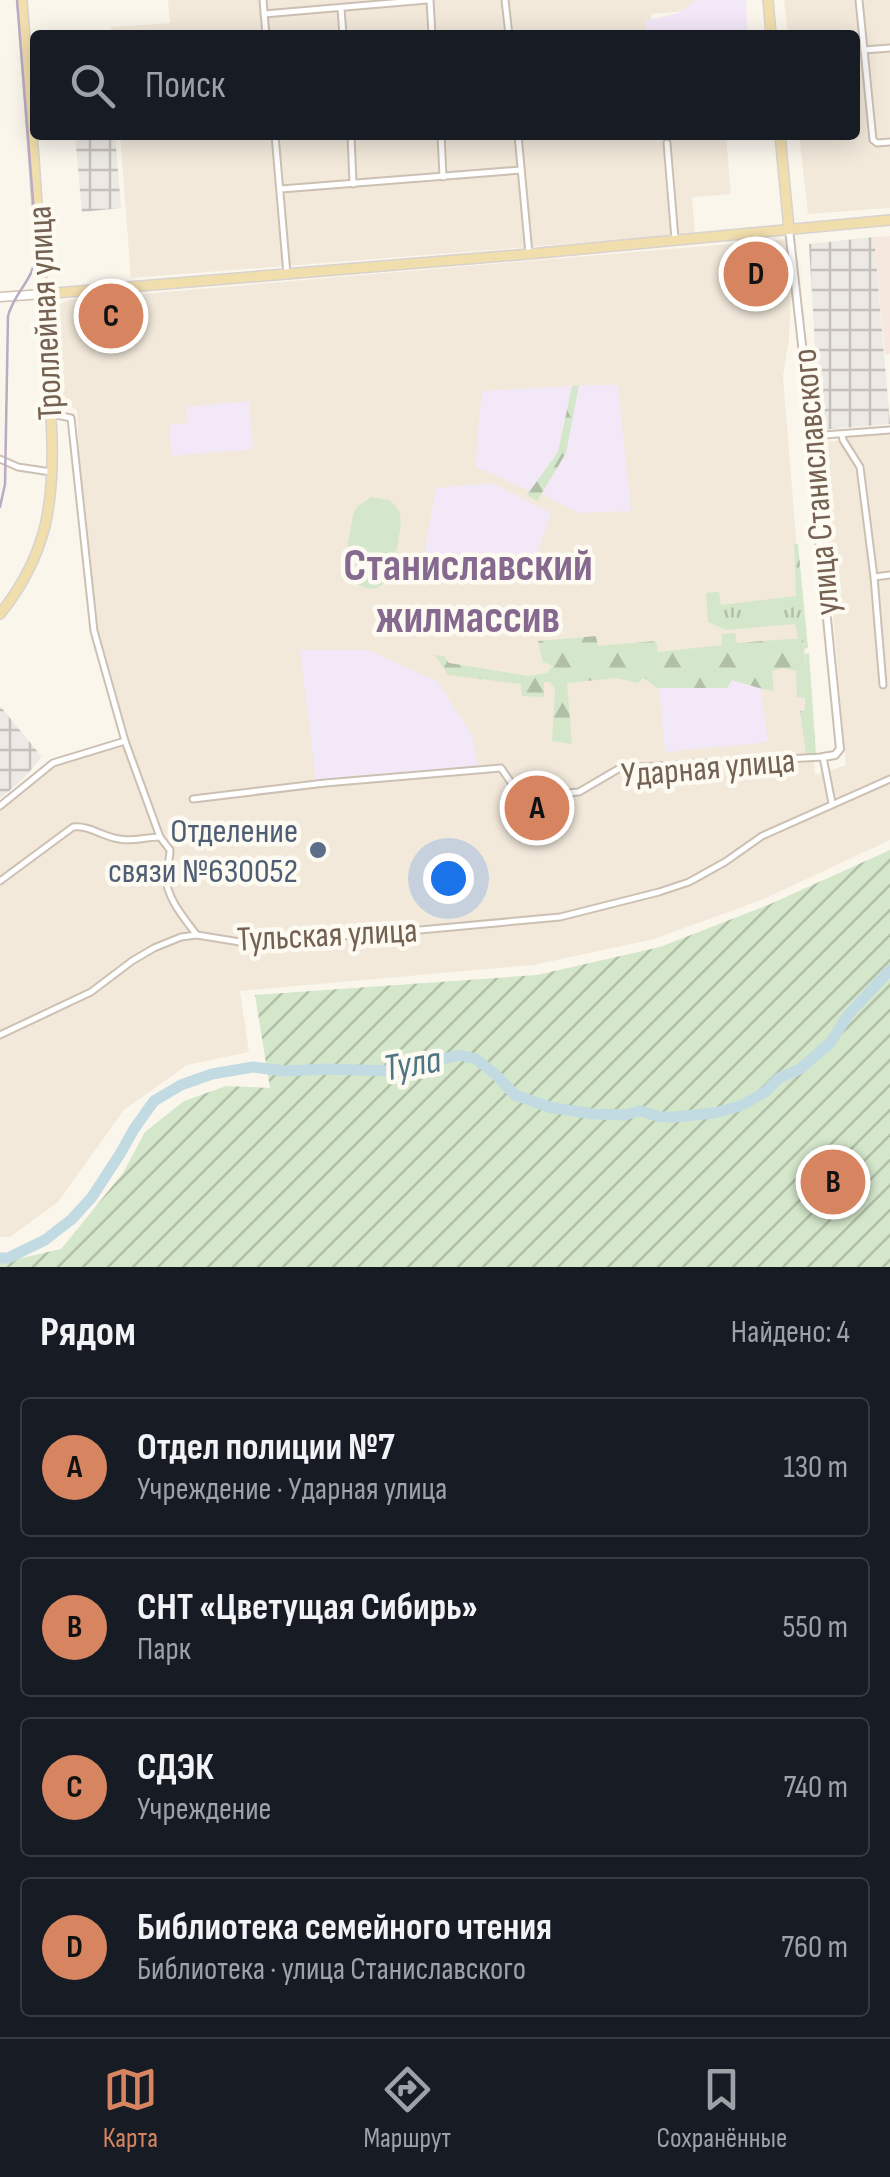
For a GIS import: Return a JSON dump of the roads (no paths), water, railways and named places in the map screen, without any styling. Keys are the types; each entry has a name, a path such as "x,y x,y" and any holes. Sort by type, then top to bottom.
{"main road":[{"name":"Троллейная улица","path":"22,0 30,100"},
{"path":"768,0 771,30"},
{"name":"Троллейная улица","path":"0,614 39,548 50,500 50,414 33,140"},
{"name":"улица Станиславского","path":"780,140 789,229"},
{"path":"0,297 890,220"}],"street":[{"path":"263,0 266,30"},
{"path":"264,14 429,0 432,30"},
{"path":"505,0 508,30"},
{"path":"859,0 873,140 890,142"},
{"path":"341,9 343,30"},
{"path":"864,50 890,48"},
{"path":"275,140 287,274"},
{"path":"351,140 353,184"},
{"path":"441,140 443,177"},
{"path":"518,140 529,254"},
{"path":"668,143 675,240"},
{"path":"280,190 521,170"},
{"name":"улица Станиславского","path":"789,229 840,749 835,755 823,757"},
{"path":"50,414 71,418 94,631 125,741 160,837 170,850 166,874 170,893 198,935"},
{"path":"810,436 890,430"},
{"path":"842,435 860,468 883,685"},
{"path":"0,459 51,472"},
{"path":"874,576 890,576"},
{"path":"0,806 53,763 125,741"},
{"path":"823,757 832,803"},
{"name":"Ударная улица","path":"193,799 501,768 521,796 580,792 620,768 823,757"},
{"name":"Тульская улица","path":"0,1035 91,992 154,948 181,937 198,935 246,942 300,940 560,916 660,892 689,882 762,836 890,779"},
{"path":"0,881 72,827 117,839 160,837"}],"waterway":[{"name":"Тула","path":"0,1258 45,1240 72,1219 92,1197 154,1101 181,1085 212,1074 253,1067 285,1071 393,1071 459,1055 476,1059 515,1095 549,1107 593,1114 640,1111 661,1117 714,1113 740,1106 764,1093 779,1078 800,1069 831,1042 848,1015 890,970"}],"tram line":[{"path":"0,507 5,484 8,316 32,271 37,251 17,0"}],"place":[{"name":"Библиотека семейного чтения","path":"756,274"},
{"name":"СДЭК","path":"111,316"},
{"name":"Отдел полиции №7","path":"537,808"},
{"name":"Отделение связи №630052","path":"318,850"},
{"name":"СНТ «Цветущая Сибирь»","path":"833,1182"}],"district":[{"name":"Станиславский жилмассив","path":"468,590"}]}
